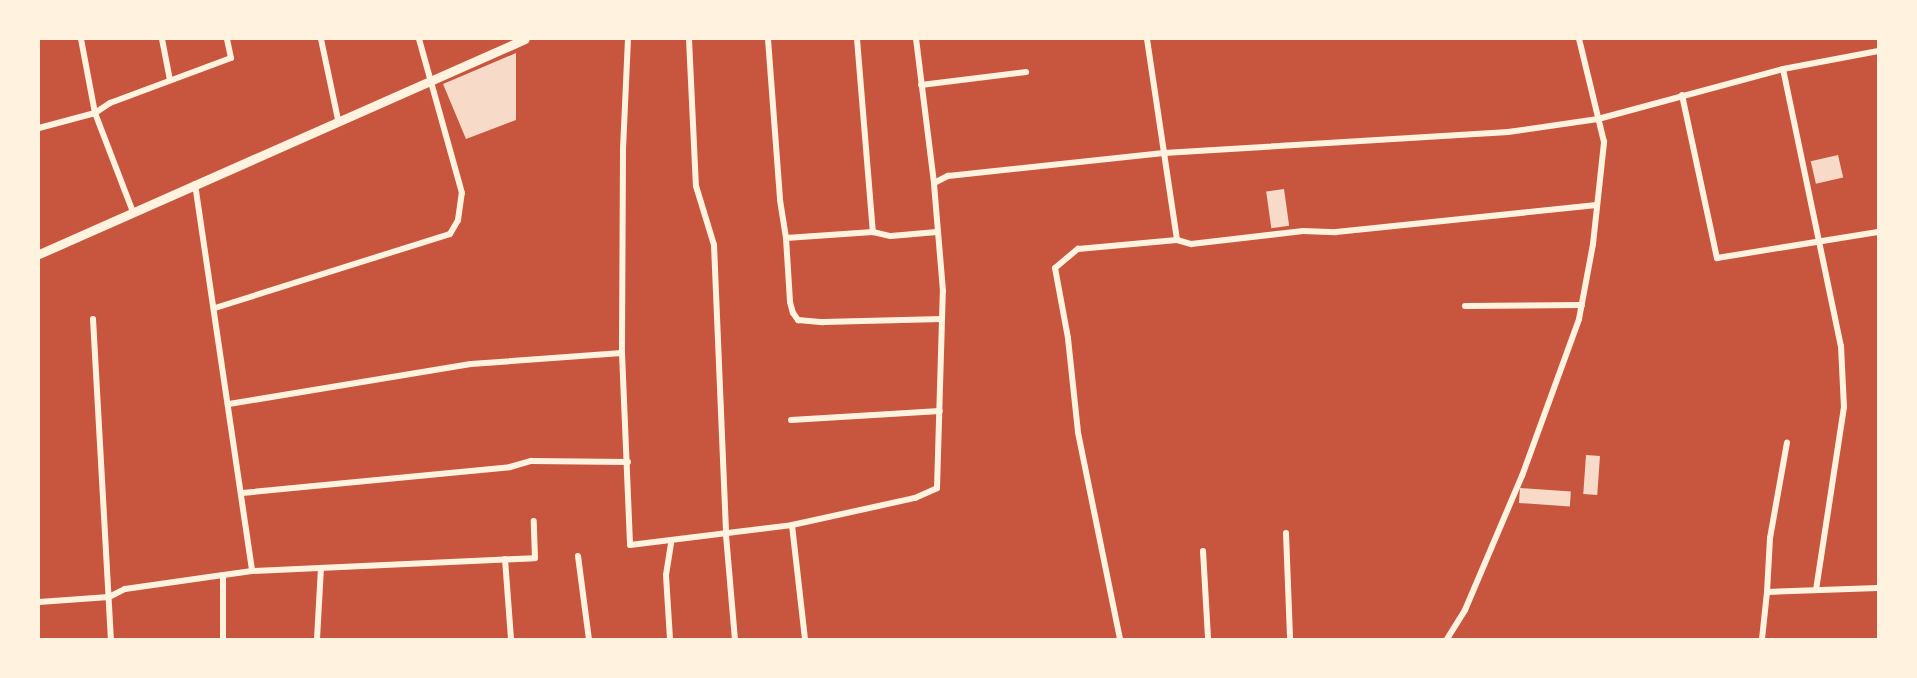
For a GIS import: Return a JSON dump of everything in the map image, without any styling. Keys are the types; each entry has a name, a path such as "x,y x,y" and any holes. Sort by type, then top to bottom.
{"main road":[{"path":"39,254 525,39"}],"street":[{"path":"81,39 95,113 133,212"},
{"path":"162,39 170,80"},
{"path":"39,128 95,113 110,104 231,58 227,39"},
{"path":"321,39 339,120"},
{"path":"215,308 450,234 458,220 462,193 418,39"},
{"path":"628,39 623,151 622,353 630,545 671,542 792,525 915,498 937,488 943,291 934,183 916,39"},
{"path":"689,39 696,186 714,245 726,535 735,639"},
{"path":"768,39 790,302 798,320 855,322 942,319"},
{"path":"857,39 873,232"},
{"path":"1147,39 1177,240"},
{"path":"1447,639 1466,609 1522,476 1580,319 1598,205 1604,142 1579,39"},
{"path":"934,183 948,176 1164,153 1508,132 1598,119 1783,69 1878,51"},
{"path":"1783,69 1841,346 1844,407 1816,590"},
{"path":"921,86 1026,72"},
{"path":"1682,95 1718,258 1878,232"},
{"path":"195,184 252,571"},
{"path":"1120,639 1078,432 1068,338 1055,268 1078,249 1177,240 1191,244 1598,205"},
{"path":"786,238 873,232 891,236 937,232"},
{"path":"1465,306 1582,305"},
{"path":"93,319 111,639"},
{"path":"229,404 471,364 622,353"},
{"path":"791,420 940,411"},
{"path":"1762,639 1770,538 1787,443"},
{"path":"242,493 510,466 531,461 628,462"},
{"path":"39,602 109,597 125,589 252,571 535,558 534,521"},
{"path":"792,525 805,639"},
{"path":"1286,533 1290,639"},
{"path":"670,639 666,575 671,542"},
{"path":"1203,551 1208,639"},
{"path":"578,556 589,639"},
{"path":"505,559 511,639"},
{"path":"317,639 321,568"},
{"path":"223,575 223,639"},
{"path":"1767,592 1878,588"}],"building":[{"path":"516,53 516,120 466,139 443,84"},
{"path":"1838,155 1843,177 1816,184 1811,161"},
{"path":"1284,189 1289,226 1271,228 1266,192"},
{"path":"1586,455 1600,456 1597,495 1583,494"},
{"path":"1520,488 1571,492 1570,507 1519,503"}]}
